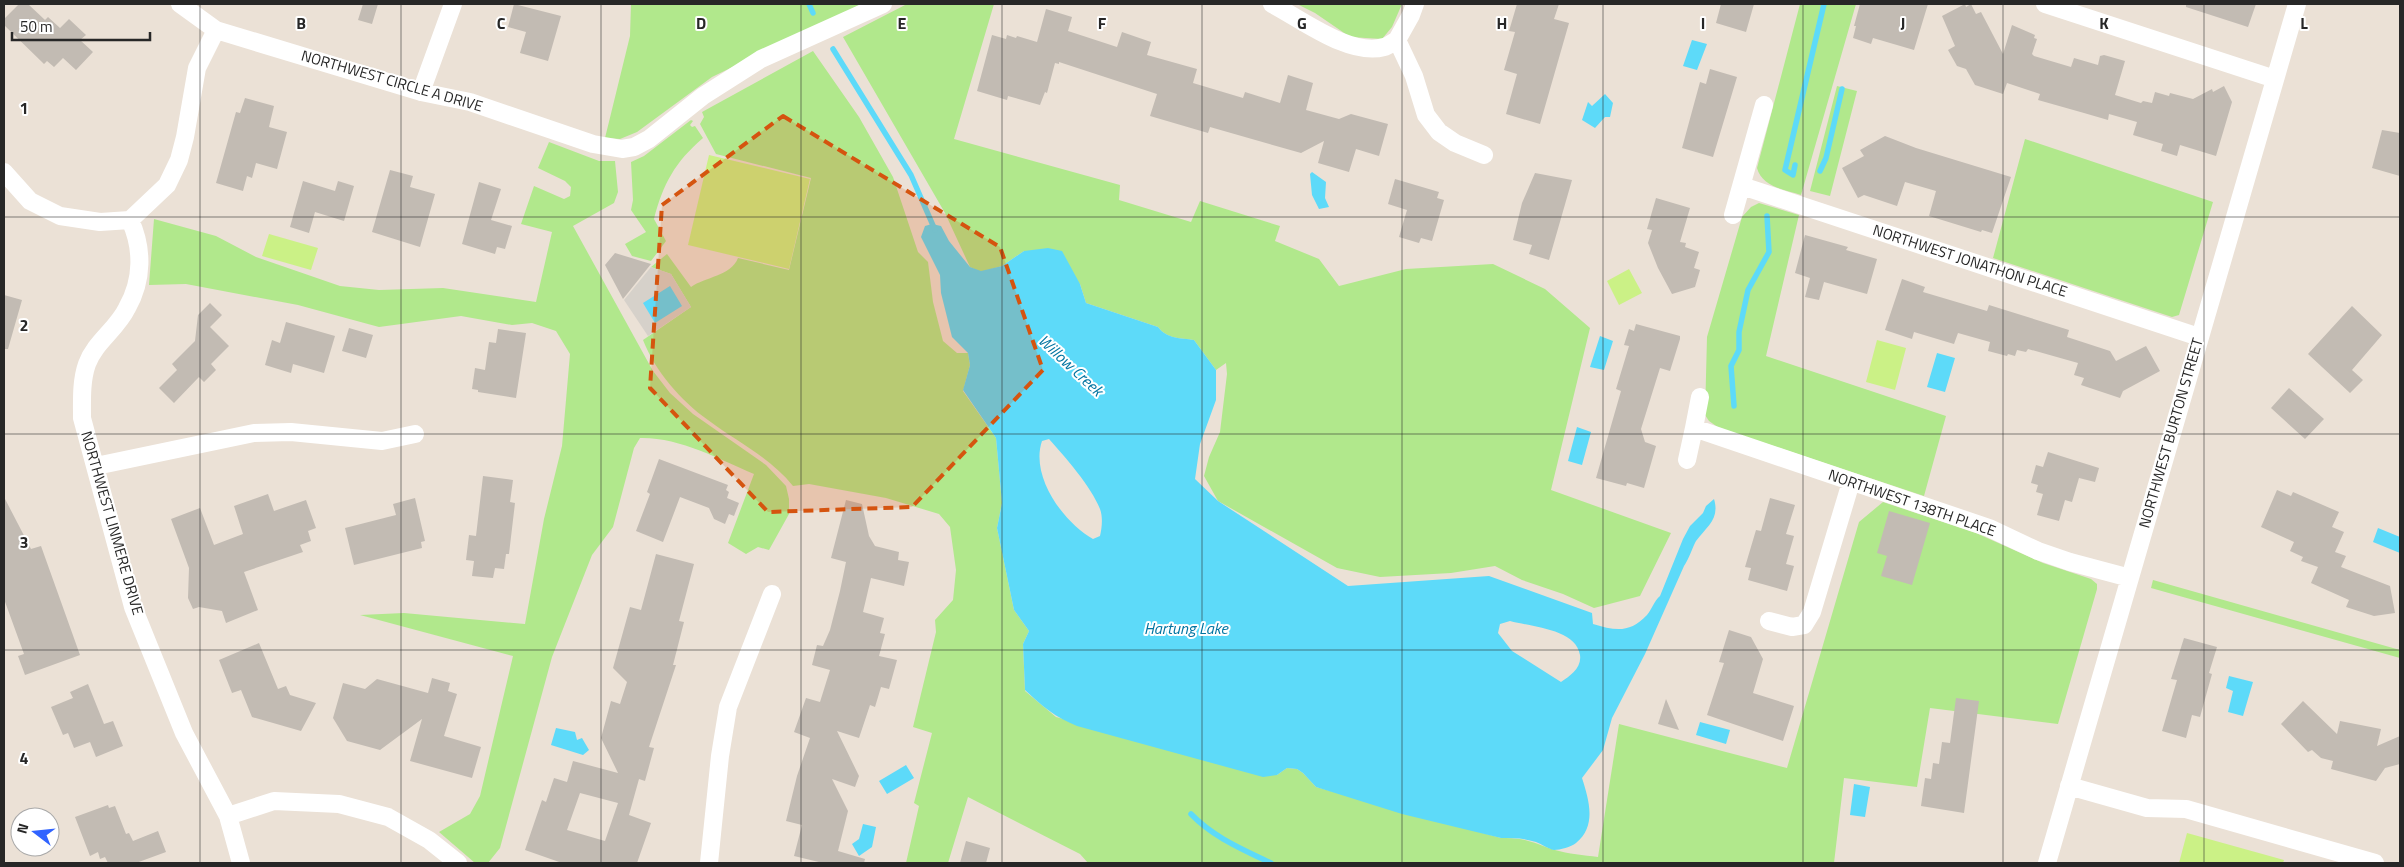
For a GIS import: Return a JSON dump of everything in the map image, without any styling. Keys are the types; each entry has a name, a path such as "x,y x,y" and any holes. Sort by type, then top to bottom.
{"street":[{"name":"NORTHWEST CIRCLE A DRIVE","path":"180,4 216,30 421,92 478,105 593,144 622,149 634,147 649,140 670,125 703,96 761,59 883,4"},
{"path":"421,92 453,4"},
{"path":"1272,4 1345,44 1366,48 1384,48 1397,40 1415,4"},
{"path":"2044,4 2275,79"},
{"name":"NORTHWEST BURTON STREET","path":"2047,863 2296,4"},
{"path":"4,172 30,201 60,216 100,222 130,220 166,185 179,160 186,137 197,68 216,30"},
{"path":"1397,40 1414,76 1426,115 1439,132 1455,143 1484,155"},
{"path":"1733,215 1764,105"},
{"name":"NORTHWEST JONATHON PLACE","path":"1742,186 2199,336"},
{"name":"NORTHWEST LINMERE DRIVE","path":"130,220 136,234 141,256 136,283 127,308 98,344 87,364 82,393 82,418 133,607 184,733 228,816 241,863"},
{"path":"1687,460 1700,397"},
{"name":"NORTHWEST 138TH PLACE","path":"1694,428 1989,528 2038,551 2070,562 2130,578"},
{"path":"96,466 254,434 291,432 382,441 415,434"},
{"path":"1769,620 1792,627 1804,625 1812,612 1851,482"},
{"path":"709,863 720,756 728,707 772,594"},
{"path":"2069,786 2147,808 2186,809 2375,863"},
{"path":"228,816 274,801 339,804 388,817 429,840 458,863"}],"highlighted area":[{"path":"783,116 1000,247 1043,370 912,507 768,512 650,388 662,205"}],"green space":[{"path":"631,4 862,4 712,77 637,132 620,139 605,138 630,36"},
{"path":"907,4 994,4 954,139 1120,185 1119,200 1191,222 1200,201 1280,226 1275,241 1319,259 1339,286 1406,269 1493,264 1545,289 1590,328 1551,490 1671,533 1640,596 1594,608 1563,594 1522,580 1495,566 1451,573 1380,577 1337,568 1218,501 1204,476 1209,457 1220,432 1227,374 1226,363 1216,370 1194,340 1170,336 1158,327 1086,303 1080,284 1024,251 1002,266 981,272 970,267 945,213 843,37"},
{"path":"1297,4 1402,4 1392,27 1382,39 1350,37 1315,13"},
{"path":"1800,4 1856,4 1801,195 1769,184 1764,180 1757,168"},
{"path":"813,51 859,117 893,177 918,252 928,262 933,302 943,341 957,353 968,353 970,365 963,391 996,438 1002,503 997,528 1014,610 1029,631 1023,644 1025,691 1056,717 1277,775 1287,768 1297,769 1316,787 1501,838 1529,841 1560,851 1598,857 1619,724 1787,768 1859,522 1883,502 1976,533 2043,563 2091,579 2097,584 2058,724 1930,708 1917,787 1844,778 1834,863 1088,863 1080,854 968,797 948,863 906,863 919,806 914,803 932,733 913,727 936,632 935,620 953,600 956,570 950,527 939,514 886,498 809,484 793,486 764,458 719,428 688,404 654,363 643,340 691,307 671,274 651,267 667,254 691,287 730,269 738,258 789,270 811,178 716,154 700,124 704,117 702,112"},
{"path":"1837,86 1857,91 1830,196 1810,191"},
{"path":"691,120 693,121 690,125 692,127 695,126 703,138 671,174 654,219 666,241 651,261 632,256 625,244 646,232 631,210 633,200 631,162 644,156"},
{"path":"2025,139 2213,202 2179,315 2172,317 1993,258"},
{"path":"549,142 599,161 615,161 618,192 614,203 573,226 653,371 670,393 693,414 766,465 786,486 789,499 789,514 769,550 758,547 746,554 728,543 754,474 684,445 669,441 640,438 634,448 613,527 592,555 552,657 500,848 488,863 475,863 439,832 470,814 480,796 513,656 360,615 404,613 525,624 544,519 562,446 570,354 556,331 532,323 512,325 461,316 379,327 298,305 186,284 149,285 154,219 216,236 256,257 340,286 379,290 443,288 536,302 552,232 521,224 534,186 564,199 570,196 571,187 565,181 538,168"},
{"path":"709,155 810,179 789,269 688,245"},
{"path":"1759,203 1799,215 1766,356 1946,416 1924,496 1719,428 1709,421 1705,415 1707,337 1742,217 1751,207"},
{"path":"269,234 318,248 311,270 262,256"},
{"path":"1629,269 1642,293 1619,305 1607,281"},
{"path":"1877,340 1906,348 1895,390 1866,382"},
{"path":"2153,580 2400,650 2400,658 2151,588"},
{"path":"2187,833 2284,860 2283,863 2179,863"}],"shaded area":[{"path":"651,267 671,274 691,307 648,336 624,300"}],"water":[{"path":"1692,40 1707,44 1697,70 1683,66"},
{"path":"1605,94 1613,103 1610,117 1605,117 1595,128 1582,120 1588,102 1592,106"},
{"path":"1312,172 1326,182 1325,198 1329,207 1319,209 1312,195 1310,174"},
{"name":"Hartung Lake","path":"932,224 941,226 949,241 970,267 981,271 1002,266 1024,251 1048,248 1062,251 1080,284 1086,303 1158,327 1170,336 1194,340 1216,370 1216,400 1200,444 1195,479 1218,501 1348,586 1489,576 1592,613 1593,624 1616,629 1629,628 1647,615 1660,596 1690,526 1714,499 1714,517 1696,541 1684,566 1645,654 1612,718 1603,750 1582,778 1590,812 1587,829 1583,836 1571,846 1554,850 1532,841 1518,838 1501,838 1402,814 1316,787 1297,769 1287,768 1277,775 1263,777 1077,726 1056,715 1025,690 1023,644 1029,631 1014,610 997,528 1002,503 996,438 963,390 970,365 968,353 952,337 941,293 940,275 921,237 925,226","holes":["1049,439 1077,472 1096,500 1102,515 1100,536 1093,539 1082,531 1061,510 1052,497 1045,483 1040,455 1042,441","1510,621 1562,634 1577,646 1580,655 1577,668 1561,682 1512,651 1498,633 1500,624"]},
{"path":"670,286 682,306 655,323 643,303"},
{"path":"1600,336 1613,341 1604,370 1590,367"},
{"path":"1937,353 1955,358 1945,392 1927,387"},
{"path":"1577,427 1591,432 1582,465 1568,461"},
{"path":"2378,528 2400,537 2400,553 2373,542"},
{"path":"2229,676 2253,682 2243,716 2228,712 2233,691 2226,688"},
{"path":"1700,722 1730,730 1726,744 1696,735"},
{"path":"556,728 575,732 577,740 582,738 589,750 583,755 551,745"},
{"path":"906,765 914,778 887,794 879,781"},
{"path":"1854,784 1870,787 1865,817 1850,815"},
{"path":"863,824 876,827 872,847 859,856 852,844 859,839"}],"building":[{"path":"19,4 28,4 45,20 48,17 60,28 69,19 86,35 80,40 93,52 76,70 63,58 54,67 47,61 44,64 4,25 4,19"},
{"path":"363,4 378,4 372,24 358,20"},
{"path":"514,4 561,16 548,61 520,53 526,32 508,27"},
{"path":"1517,4 1559,4 1554,19 1569,23 1540,124 1506,114 1517,74 1504,70 1515,32 1509,31"},
{"path":"1721,4 1754,4 1746,32 1716,23"},
{"path":"1860,4 1928,4 1914,50 1873,38 1871,44 1853,38"},
{"path":"1965,4 1966,7 1971,4 1976,14 1981,12 2003,54 2012,25 2035,35 2034,38 2037,39 2032,54 2034,56 2071,67 2074,58 2098,65 2100,56 2104,55 2125,61 2115,95 2141,103 2143,101 2152,103 2155,92 2169,96 2170,93 2193,99 2212,89 2213,92 2224,86 2232,102 2216,156 2180,145 2177,156 2161,151 2163,144 2133,135 2137,122 2109,114 2108,120 2038,100 2040,94 2007,83 2003,94 1975,85 1966,69 1957,66 1948,50 1955,46 1942,16"},
{"path":"2186,4 2256,4 2248,27 2186,7"},
{"path":"1046,9 1072,17 1068,31 1117,47 1122,32 1151,42 1147,55 1197,69 1193,83 1243,98 1245,92 1280,103 1288,75 1313,83 1306,110 1339,119 1351,114 1388,124 1379,156 1356,149 1349,172 1318,163 1324,141 1301,153 1210,127 1208,133 1150,116 1157,94 1059,62 1059,64 1055,63 1047,93 1045,92 1040,105 1008,96 1007,100 977,91 992,35 1006,39 1007,35 1016,38 1017,36 1037,42"},
{"path":"1710,69 1737,77 1713,157 1682,148 1700,82 1706,84"},
{"path":"245,98 274,106 269,127 287,132 277,169 256,163 252,178 247,176 243,191 216,183 236,112 240,113"},
{"path":"2382,130 2400,133 2400,176 2372,168"},
{"path":"1885,136 1916,148 2011,177 1992,233 1982,230 1981,232 1929,216 1936,191 1905,182 1897,206 1864,195 1858,198 1842,168 1864,156 1860,150"},
{"path":"390,170 413,176 410,187 435,194 420,247 372,232"},
{"path":"1535,173 1572,180 1549,260 1529,254 1532,245 1513,240 1522,203"},
{"path":"1395,179 1439,192 1437,198 1444,200 1432,241 1421,238 1419,243 1399,237 1407,210 1388,204"},
{"path":"303,181 335,191 338,181 354,186 344,221 315,212 309,233 290,227"},
{"path":"479,182 501,189 491,220 512,226 505,249 497,247 495,254 462,244"},
{"path":"1656,198 1690,208 1680,242 1686,243 1685,247 1699,252 1694,268 1700,270 1695,287 1672,294 1658,268 1648,243 1652,230 1647,229"},
{"path":"1805,235 1848,247 1846,250 1877,259 1867,294 1824,282 1819,300 1805,297 1810,278 1795,273"},
{"path":"615,253 651,264 623,299 605,265"},
{"path":"1902,279 1925,287 1923,292 1987,311 1989,305 2069,330 2067,337 2110,351 2116,361 2146,346 2160,371 2123,391 2120,398 2081,385 2084,378 2074,375 2078,363 2028,349 2026,352 2017,350 2015,356 2008,354 2007,356 1988,351 1990,342 1958,333 1954,344 1914,332 1912,339 1885,330"},
{"path":"4,295 22,300 8,349 4,349"},
{"path":"210,303 222,315 210,327 229,346 211,364 216,370 204,382 199,377 174,403 159,388 177,370 172,364 195,341 198,315"},
{"path":"2352,306 2382,335 2352,370 2363,380 2350,393 2308,354"},
{"path":"286,322 335,336 324,373 293,364 291,373 265,365 272,340 280,343"},
{"path":"1636,324 1680,336 1670,371 1660,368 1641,429 1645,442 1656,446 1644,488 1627,483 1626,486 1596,478 1621,391 1616,389 1629,346 1624,345 1629,329 1634,331"},
{"path":"349,328 373,335 366,358 342,351"},
{"path":"498,329 526,333 516,398 478,392 478,390 472,389 475,368 485,370 489,342 496,343"},
{"path":"2289,388 2324,419 2305,439 2271,408"},
{"path":"2048,452 2099,468 2095,482 2079,478 2072,502 2065,500 2059,521 2037,515 2043,494 2036,492 2038,485 2031,483 2036,465 2043,467"},
{"path":"659,459 728,485 726,490 729,492 727,498 739,503 734,516 729,514 725,524 714,519 709,508 680,497 663,542 636,531 650,494 647,492"},
{"path":"483,476 513,480 510,502 515,503 509,554 506,554 504,569 495,568 493,578 472,576 474,561 466,560 469,535 476,536"},
{"path":"2277,490 2291,496 2293,492 2339,512 2332,527 2344,532 2335,552 2346,556 2341,567 2390,586 2395,613 2374,616 2346,607 2349,600 2311,583 2318,567 2301,561 2303,557 2290,551 2294,542 2261,527"},
{"path":"268,494 274,511 306,500 316,528 308,531 311,541 300,545 303,552 244,572 258,610 226,623 222,611 199,607 193,609 188,598 189,568 171,519 200,508 214,545 243,534 234,506"},
{"path":"4,497 31,549 41,546 80,655 25,675 18,656 24,654 4,599"},
{"path":"415,498 425,541 421,542 422,548 354,565 345,528 396,515 393,504"},
{"path":"1770,498 1795,505 1786,534 1794,536 1786,564 1794,566 1787,591 1748,580 1751,568 1745,567 1756,530 1761,531"},
{"path":"846,500 862,504 869,536 875,546 899,552 898,560 909,562 904,586 871,578 863,612 884,618 880,633 885,634 879,656 897,660 889,689 881,687 875,707 870,705 859,738 837,731 859,776 855,787 832,779 848,811 838,851 865,859 864,863 823,863 794,856 802,825 786,821 797,776 810,738 794,732 806,698 820,702 830,670 812,665 817,645 823,646 830,630 846,562 831,558"},
{"path":"1889,511 1930,523 1912,585 1881,576 1887,556 1877,553"},
{"path":"656,554 694,564 679,621 684,622 673,665 676,665 649,747 654,748 645,781 639,779 629,815 651,823 637,863 562,863 525,850 542,800 546,802 554,778 567,782 573,761 618,773 601,738 611,701 620,704 627,682 613,668 630,607 641,610","holes":["580,793 618,803 605,841 567,830"]},
{"path":"1729,630 1751,637 1763,659 1753,693 1794,706 1783,741 1707,715 1724,663 1719,662"},
{"path":"2184,638 2217,647 2209,673 2212,674 2200,717 2192,715 2186,738 2162,731 2177,680 2171,679"},
{"path":"259,643 278,689 286,686 290,695 316,703 301,731 252,717 241,690 232,693 219,660"},
{"path":"432,678 450,683 448,691 457,694 444,736 481,747 472,778 410,761 422,719 380,750 347,741 333,718 343,683 365,689 377,679 428,693"},
{"path":"88,684 104,724 113,721 123,746 96,757 90,742 74,748 68,733 63,735 51,707 73,698 70,692"},
{"path":"1956,698 1979,701 1964,813 1921,806 1925,778 1931,779 1933,763 1939,764 1942,742 1950,743"},
{"path":"1666,699 1679,730 1658,724"},
{"path":"2303,701 2337,734 2340,721 2381,729 2377,746 2400,736 2400,764 2385,768 2376,781 2331,769 2333,761 2321,758 2312,750 2308,752 2281,724"},
{"path":"108,805 109,808 115,806 126,834 129,833 133,841 158,831 166,852 136,863 108,863 105,857 100,859 98,852 90,856 75,817"},
{"path":"966,841 990,848 986,863 960,863"}],"waterway":[{"name":"Willow Creek","path":"809,4 813,13"},
{"path":"1795,165 1793,175 1785,170 1824,4"},
{"name":"Willow Creek","path":"833,49 911,175 935,230"},
{"path":"1820,171 1826,158 1842,89"},
{"path":"1734,406 1731,366 1739,350 1739,332 1748,290 1769,252 1767,216"},
{"name":"Willow Creek","path":"1191,814 1218,836 1271,863"}]}
